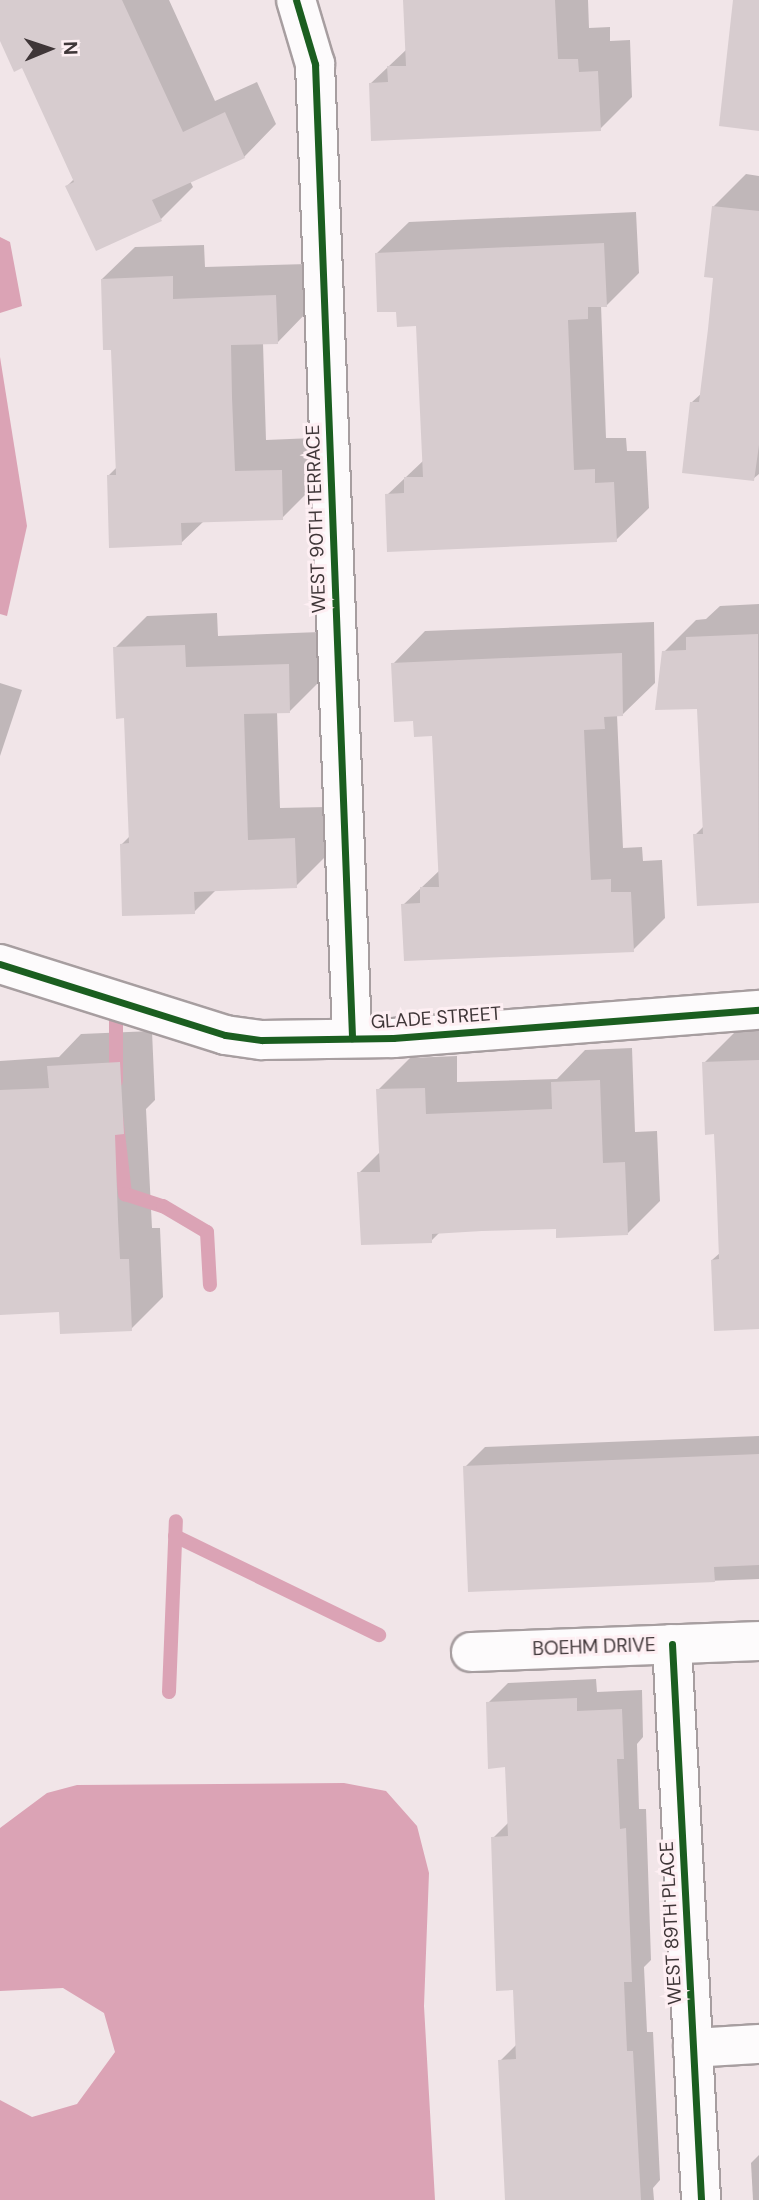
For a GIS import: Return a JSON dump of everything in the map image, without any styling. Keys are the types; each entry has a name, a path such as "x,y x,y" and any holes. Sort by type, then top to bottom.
{"street":[{"name":"WEST 90TH TERRACE","path":"296,0 315,64 352,1038"},
{"name":"GLADE STREET","path":"0,964 225,1035 262,1040 352,1038 759,1010"},
{"name":"BOEHM DRIVE","path":"471,1652 759,1641"},
{"name":"WEST 89TH PLACE","path":"672,1644 701,2200"},
{"path":"693,2048 759,2044"}],"shaded area":[{"path":"0,237 10,242 22,306 0,313"},
{"path":"0,357 27,526 7,616 0,614"},
{"path":"344,1783 386,1791 417,1826 429,1873 424,2006 435,2200 0,2200 0,2100 32,2117 77,2104 115,2052 104,2013 63,1988 0,1991 0,1828 47,1793 77,1785"}],"building":[{"path":"0,0 122,0 183,132 225,112 245,158 152,200 162,221 96,251 65,186 74,182 49,127 22,68 14,72 0,41"},
{"path":"403,0 555,0 558,59 578,59 579,72 598,71 601,131 371,141 369,83 388,82 387,66 406,66"},
{"path":"733,0 759,0 759,131 719,126"},
{"path":"712,206 759,211 759,445 754,481 682,473 690,402 699,402 708,329 713,278 704,277"},
{"path":"604,243 607,307 588,307 588,319 568,320 574,470 595,469 595,483 614,482 617,542 387,552 385,494 404,493 404,477 423,477 416,326 397,327 396,312 377,312 375,253"},
{"path":"173,276 173,299 276,295 278,344 231,345 232,397 235,471 282,470 283,520 181,523 182,545 109,548 107,475 116,475 111,350 103,350 101,279"},
{"path":"758,634 759,903 697,906 693,834 703,834 697,709 655,710 662,651 686,650 686,637"},
{"path":"185,645 186,667 289,664 290,713 244,714 248,840 295,838 297,888 194,892 195,914 122,916 120,844 129,843 124,718 116,719 113,647"},
{"path":"622,653 623,716 604,717 605,729 584,730 591,880 611,879 611,892 631,892 634,952 404,961 401,904 420,903 420,887 439,887 432,736 414,737 413,721 394,722 391,663"},
{"path":"759,1060 759,1329 714,1331 711,1260 719,1259 716,1176 714,1134 705,1135 702,1062"},
{"path":"120,1062 124,1134 115,1135 118,1219 120,1259 129,1259 132,1331 60,1334 59,1312 0,1315 0,1090 49,1088 47,1066"},
{"path":"600,1080 603,1163 625,1162 628,1235 556,1238 556,1229 482,1231 432,1234 432,1243 361,1245 357,1172 380,1172 376,1089 425,1088 426,1114 552,1109 551,1082"},
{"path":"759,1454 759,1565 714,1567 715,1582 468,1592 463,1466"},
{"path":"577,1698 577,1711 622,1709 624,1759 617,1759 620,1829 626,1828 632,1982 624,1982 627,2051 633,2051 641,2200 505,2200 498,2060 516,2059 513,1990 496,1991 491,1837 508,1836 505,1767 488,1769 486,1702"}],"waterway":[{"path":"116,1014 116,1081"},
{"path":"116,1116 125,1194 163,1206 207,1232 210,1285"},
{"path":"169,1692 176,1521"},
{"path":"175,1536 379,1635"}],"cycle path":[{"path":"296,0 315,64 352,1038"},
{"path":"0,964 225,1035 262,1040 393,1038 759,1010"},
{"path":"672,1644 701,2200"}]}
